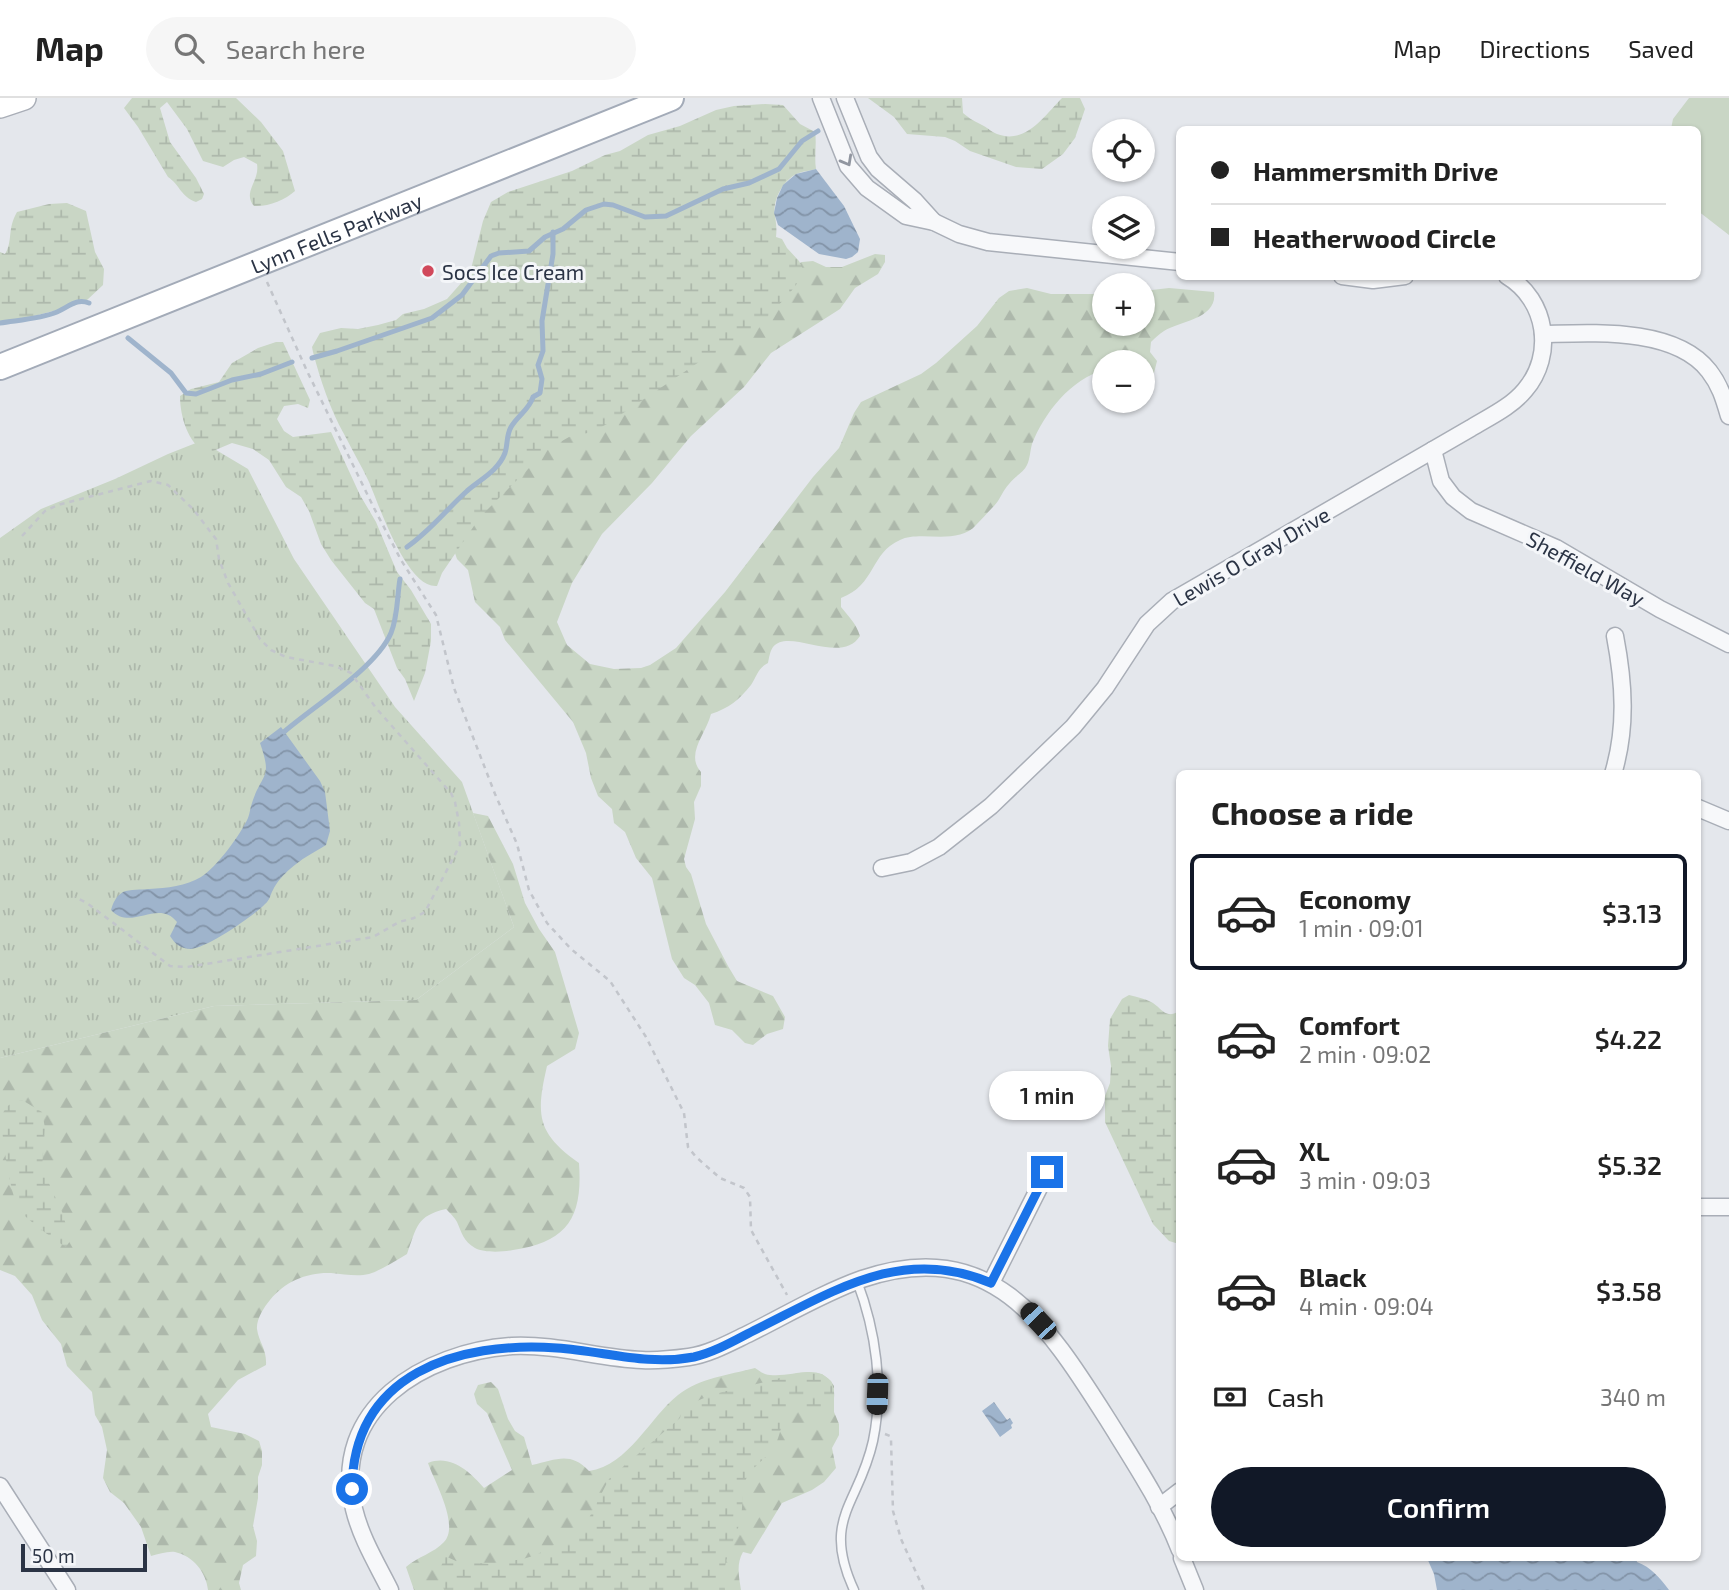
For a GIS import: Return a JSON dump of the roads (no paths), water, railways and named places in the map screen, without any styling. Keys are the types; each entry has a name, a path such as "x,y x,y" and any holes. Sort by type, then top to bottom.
{"main road":[{"name":"Lynn Fells Parkway","path":"0,367 671,98"}],"street":[{"path":"0,106 24,98"},
{"path":"821,98 848,166 862,183 906,216 934,222 958,234 988,242 1176,262"},
{"path":"845,98 869,157 878,169 915,201 934,222"},
{"name":"Lewis O Gray Drive","path":"881,868 911,862 939,847 991,806 1073,727 1105,688 1147,624 1172,601 1433,450 1523,393 1540,365 1544,347 1543,334 1533,302 1525,290 1512,280"},
{"path":"1543,334 1623,334 1682,350 1696,358 1708,370 1723,394 1729,416"},
{"name":"Sheffield Way","path":"1433,450 1441,481 1453,497 1471,511 1556,548 1660,609 1729,644"},
{"path":"1614,770 1623,722 1621,674 1615,636"},
{"path":"1701,809 1729,821"},
{"path":"991,1283 1047,1172"},
{"path":"1701,1207 1729,1207"},
{"path":"390,1590 359,1524 354,1508 352,1471 355,1450 364,1424 397,1385 443,1362 478,1351 514,1346 559,1348 642,1360 694,1357 730,1343 857,1281 888,1271 919,1268 952,1271 991,1283 1023,1305 1062,1352 1091,1393 1159,1507 1176,1542"},
{"path":"0,1486 66,1590"},
{"path":"1159,1507 1176,1494"},
{"path":"1183,1561 1195,1590"}],"lane":[{"path":"854,1590 841,1552 841,1531 845,1511 866,1463 874,1433 876,1358 867,1306 857,1281"}],"water":[{"path":"816,169 844,206 860,239 858,252 852,257 846,259 819,254 778,225 774,213 783,185 796,174"},
{"path":"281,727 325,792 330,831 326,845 288,871 260,909 230,930 198,947 184,948 174,941 170,936 177,922 170,915 153,913 127,918 111,910 115,900 123,892 183,884 201,877 214,866 245,825 265,775 266,764 260,743"},
{"path":"994,1402 1007,1420 1010,1418 1013,1423 1012,1428 1000,1437 982,1411"},
{"path":"1428,1561 1637,1561 1659,1577 1669,1590 1437,1590"}],"waterway":[{"path":"312,358 432,318 462,295 491,256 529,251 586,210 604,204 645,217 666,216 723,189 749,183 779,169 802,141 818,131"},
{"path":"407,547 498,465 505,453 511,427 533,397 540,393 542,379 538,365 543,351 542,321 553,254 553,232"},
{"path":"0,323 44,316 76,302 89,303"},
{"path":"128,338 171,373 186,393 196,394 292,362"},
{"path":"284,732 358,673 383,646 393,626 400,579"}],"place":[{"name":"Socs Ice Cream","path":"428,271"}]}
